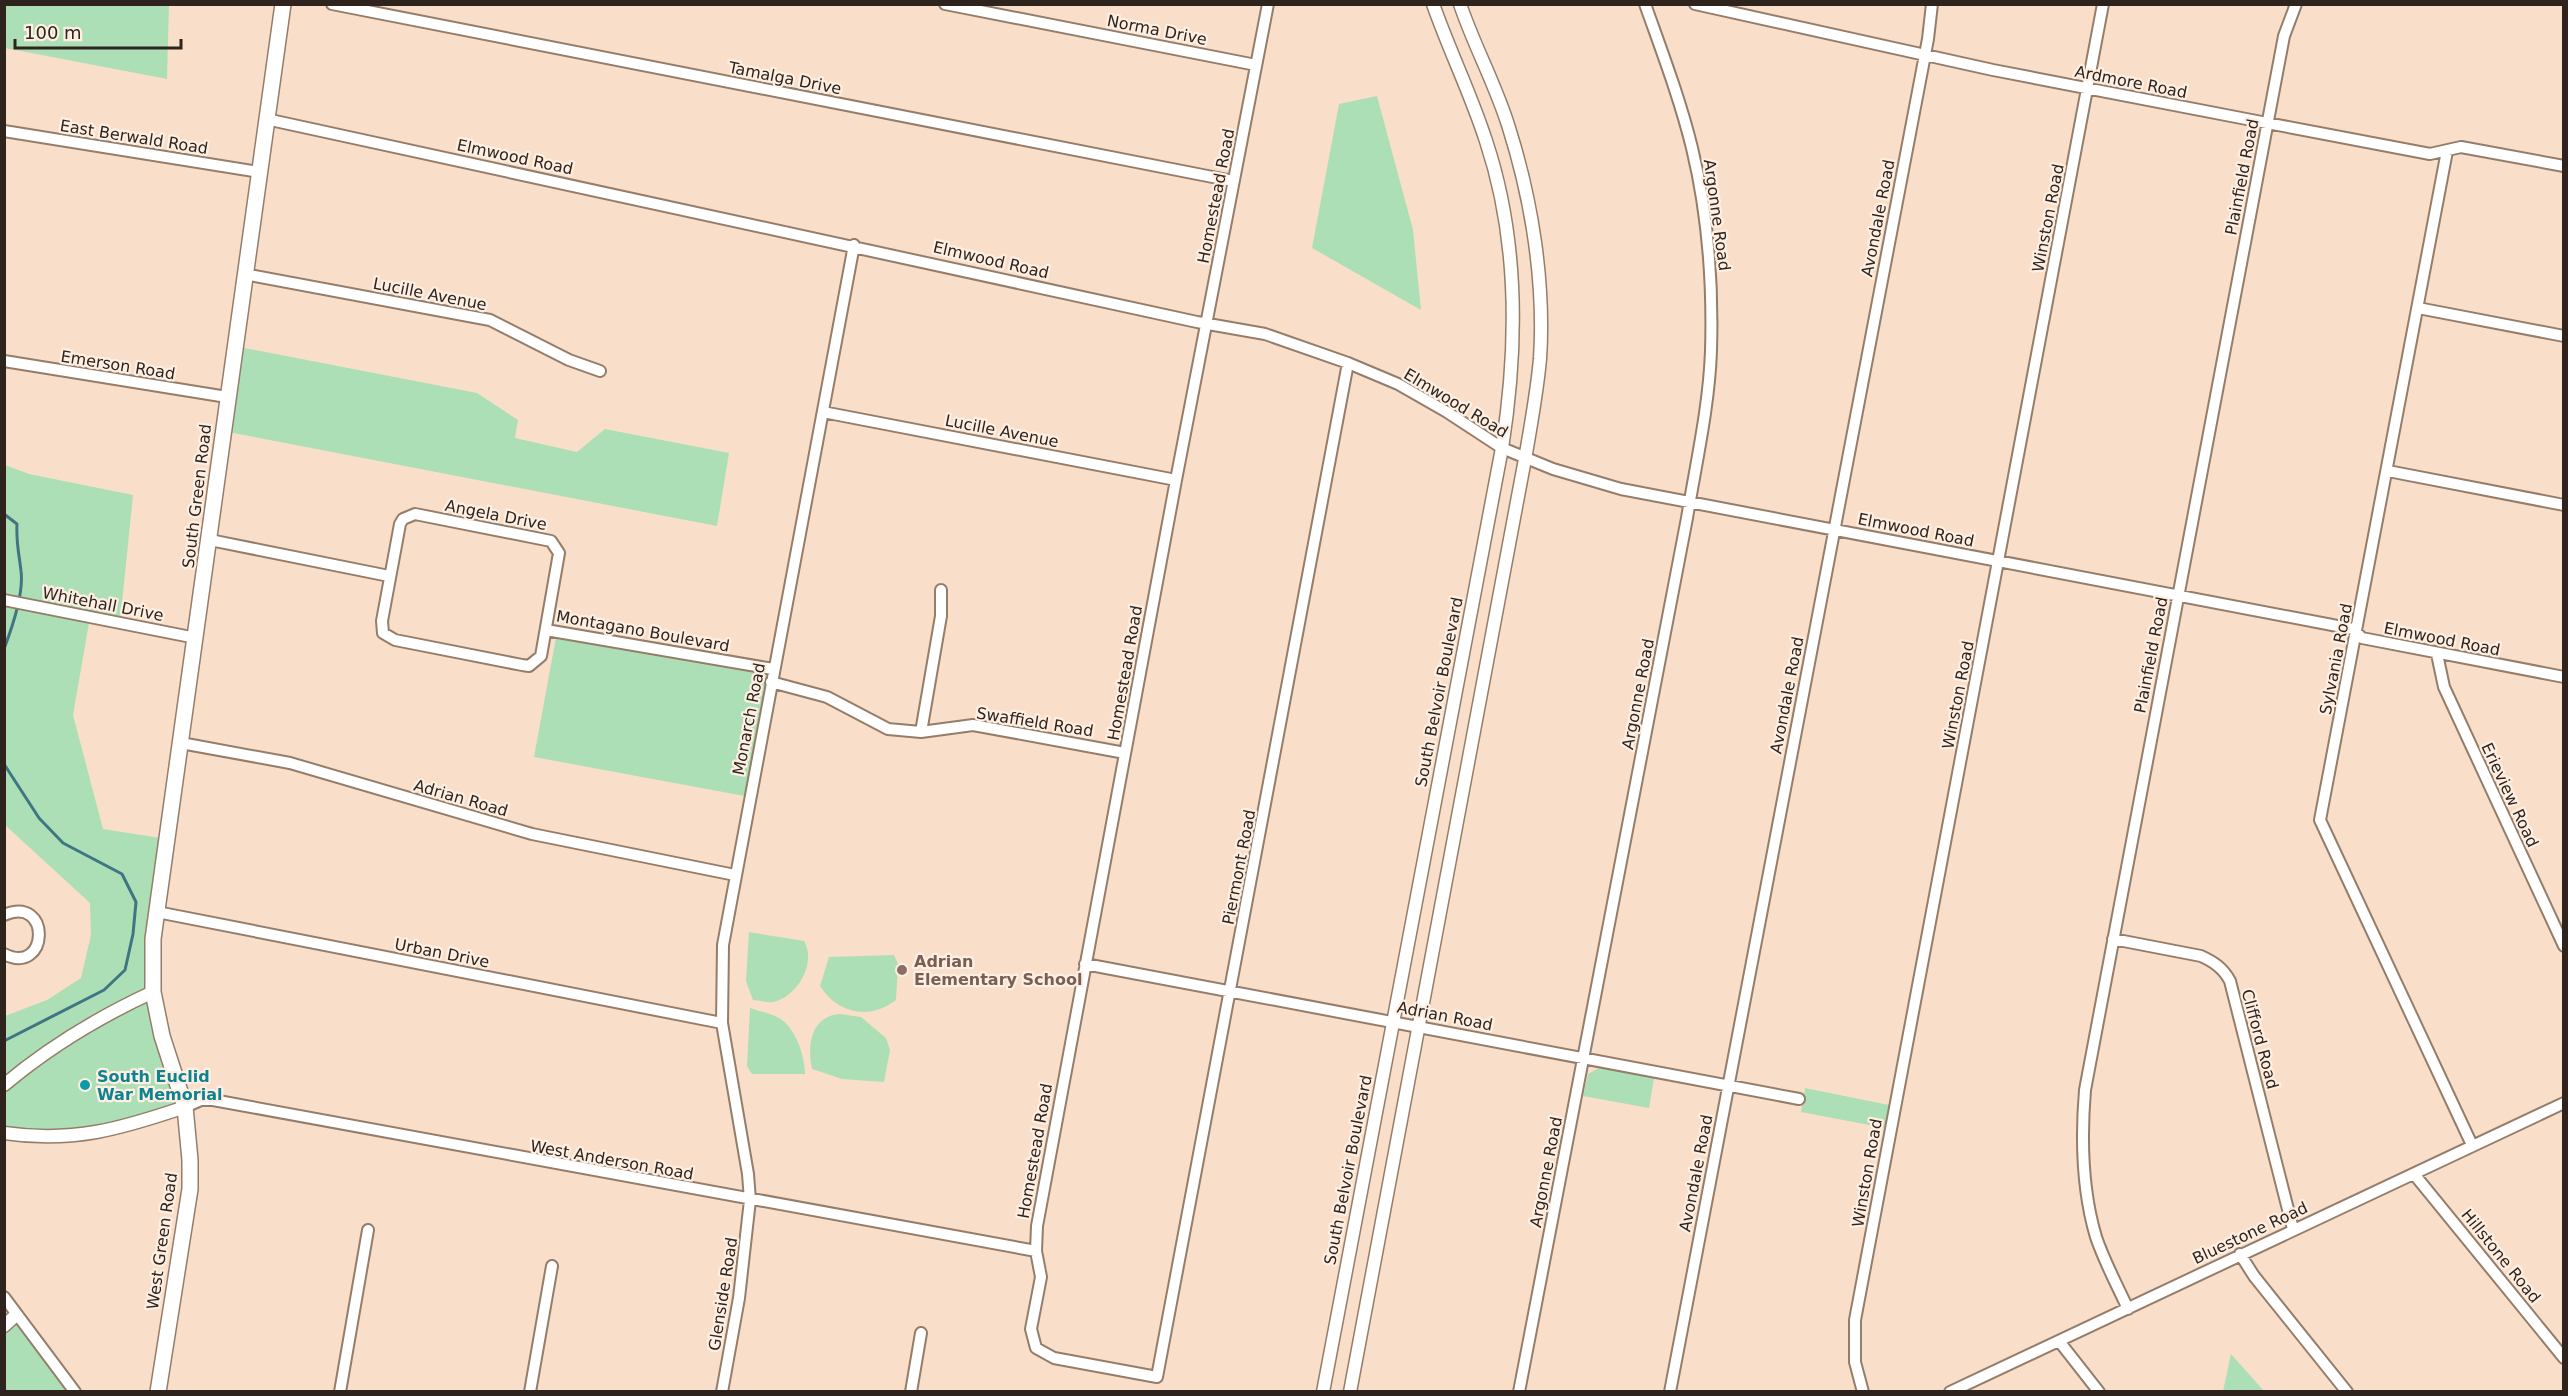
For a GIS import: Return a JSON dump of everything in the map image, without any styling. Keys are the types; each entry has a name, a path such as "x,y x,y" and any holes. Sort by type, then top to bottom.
{"main road":[{"name":"South Green Road","path":"153,992 153,939 283,4"},
{"name":"West Green Road","path":"153,992 162,1036 185,1107 190,1160 190,1189 158,1392"}],"street":[{"name":"Tamalga Drive","path":"332,4 1233,181"},
{"name":"Norma Drive","path":"945,4 1256,65"},
{"name":"Homestead Road","path":"1036,1348 1032,1340 1031,1329 1041,1277 1036,1251 1037,1226 1176,480 1268,4"},
{"name":"South Belvoir Boulevard","path":"1323,1392 1502,448 1514,350 1505,220 1486,141 1433,4"},
{"path":"1350,1392 1526,459 1540,358 1540,316 1533,234 1521,171 1509,127 1486,64 1460,4"},
{"name":"Argonne Road","path":"1519,1392 1690,504 1711,353 1711,280 1705,218 1692,148 1645,4"},
{"name":"Ardmore Road","path":"1695,4 2087,89 2430,154 2462,147 2564,166"},
{"name":"Avondale Road","path":"1670,1392 1932,4"},
{"name":"Winston Road","path":"1863,1392 1855,1362 1855,1320 2103,4"},
{"name":"Plainfield Road","path":"2128,1309 2093,1227 2084,1153 2083,1109 2088,1064 2284,36 2296,4"},
{"name":"Elmwood Road","path":"266,119 1207,324 1265,334 1348,363 1408,390 1502,448 1583,479 1690,504 1834,529 2353,629 2362,638 2564,677"},
{"name":"East Berwald Road","path":"4,131 259,172"},
{"name":"Sylvania Road","path":"2447,151 2320,820 2472,1145"},
{"name":"Monarch Road","path":"750,1200 748,1174 722,1023 723,945 854,246"},
{"name":"Lucille Avenue","path":"244,274 490,320 569,360 600,371"},
{"path":"2418,309 2564,336"},
{"name":"Emerson Road","path":"4,362 227,397"},
{"name":"Piermont Road","path":"1036,1348 1054,1358 1157,1377 1348,363"},
{"name":"Lucille Avenue","path":"823,412 1176,480"},
{"path":"2388,471 2564,505"},
{"name":"Angela Drive","path":"389,576 400,524 403,519 415,514 551,541 559,553 546,630"},
{"path":"210,540 389,576"},
{"name":"Montagano Boulevard","path":"389,576 381,628 387,637 395,640 529,666 541,656 546,630 773,669"},
{"path":"921,732 941,616 941,590"},
{"name":"Whitehall Drive","path":"5,600 196,638"},
{"name":"Erieview Road","path":"2437,654 2444,687 2564,946"},
{"name":"Swaffield Road","path":"771,682 804,689 827,698 888,729 921,732 980,726 1125,753"},
{"name":"Adrian Road","path":"181,743 260,756 310,768 532,834 735,875"},
{"path":"4,915 15,911 26,913 35,920 40,934 36,948 29,955 14,958 4,954"},
{"name":"Urban Drive","path":"157,912 722,1023"},
{"name":"Clifford Road","path":"2113,939 2201,956 2214,962 2225,972 2233,992 2294,1229"},
{"name":"Adrian Road","path":"1085,964 1798,1100"},
{"path":"4,1085 26,1067 106,1017 153,992"},
{"name":"West Anderson Road","path":"185,1107 201,1100 213,1100 1036,1251"},
{"name":"Bluestone Road","path":"1950,1392 2564,1103"},
{"path":"4,1125 9,1134 51,1137 97,1133 185,1107"},
{"name":"Hillstone Road","path":"2414,1174 2564,1358"},
{"name":"Glenside Road","path":"722,1392 739,1298 750,1200"},
{"path":"339,1392 368,1230"},
{"path":"2240,1254 2254,1276 2347,1392"},
{"path":"530,1392 552,1266"},
{"path":"4,1297 75,1392"},
{"path":"4,1326 16,1315"},
{"path":"911,1392 921,1333"},
{"path":"2059,1341 2099,1392"}],"green space":[{"path":"4,5 169,5 167,79 5,48"},
{"path":"1377,96 1413,230 1421,310 1312,248 1339,104"},
{"path":"234,346 477,393 518,420 515,438 577,452 605,429 729,453 717,526 223,431"},
{"path":"5,465 29,474 133,495 120,623 90,617 73,715 103,829 167,839 152,967 185,1107 75,1137 5,1126 5,1016 47,1000 81,978 91,935 90,903 5,825"},
{"path":"557,632 773,669 750,797 534,757"},
{"path":"749,932 804,941 808,959 806,969 797,986 782,999 773,1002 753,1000 746,981"},
{"path":"894,955 898,964 896,1000 886,1007 865,1012 844,1008 835,1003 820,986 829,957"},
{"path":"750,1008 777,1017 789,1027 801,1050 805,1074 752,1074 747,1066"},
{"path":"840,1014 861,1017 886,1038 890,1050 884,1082 842,1079 812,1069 810,1051 813,1033 823,1020"},
{"path":"1599,1068 1654,1078 1649,1108 1583,1096 1588,1074"},
{"path":"1805,1088 1889,1105 1885,1128 1801,1112"},
{"path":"4,1307 66,1390 5,1391"},
{"path":"2231,1354 2264,1391 2223,1391"}],"waterway":[{"path":"4,514 17,524 21,571 21,590 17,610 4,649"},
{"path":"4,764 39,818 63,843 122,874 136,902 133,934 125,970 104,990 4,1041"}],"place":[{"name":"Adrian Elementary School","path":"902,970"},
{"name":"South Euclid War Memorial","path":"85,1085"}]}
